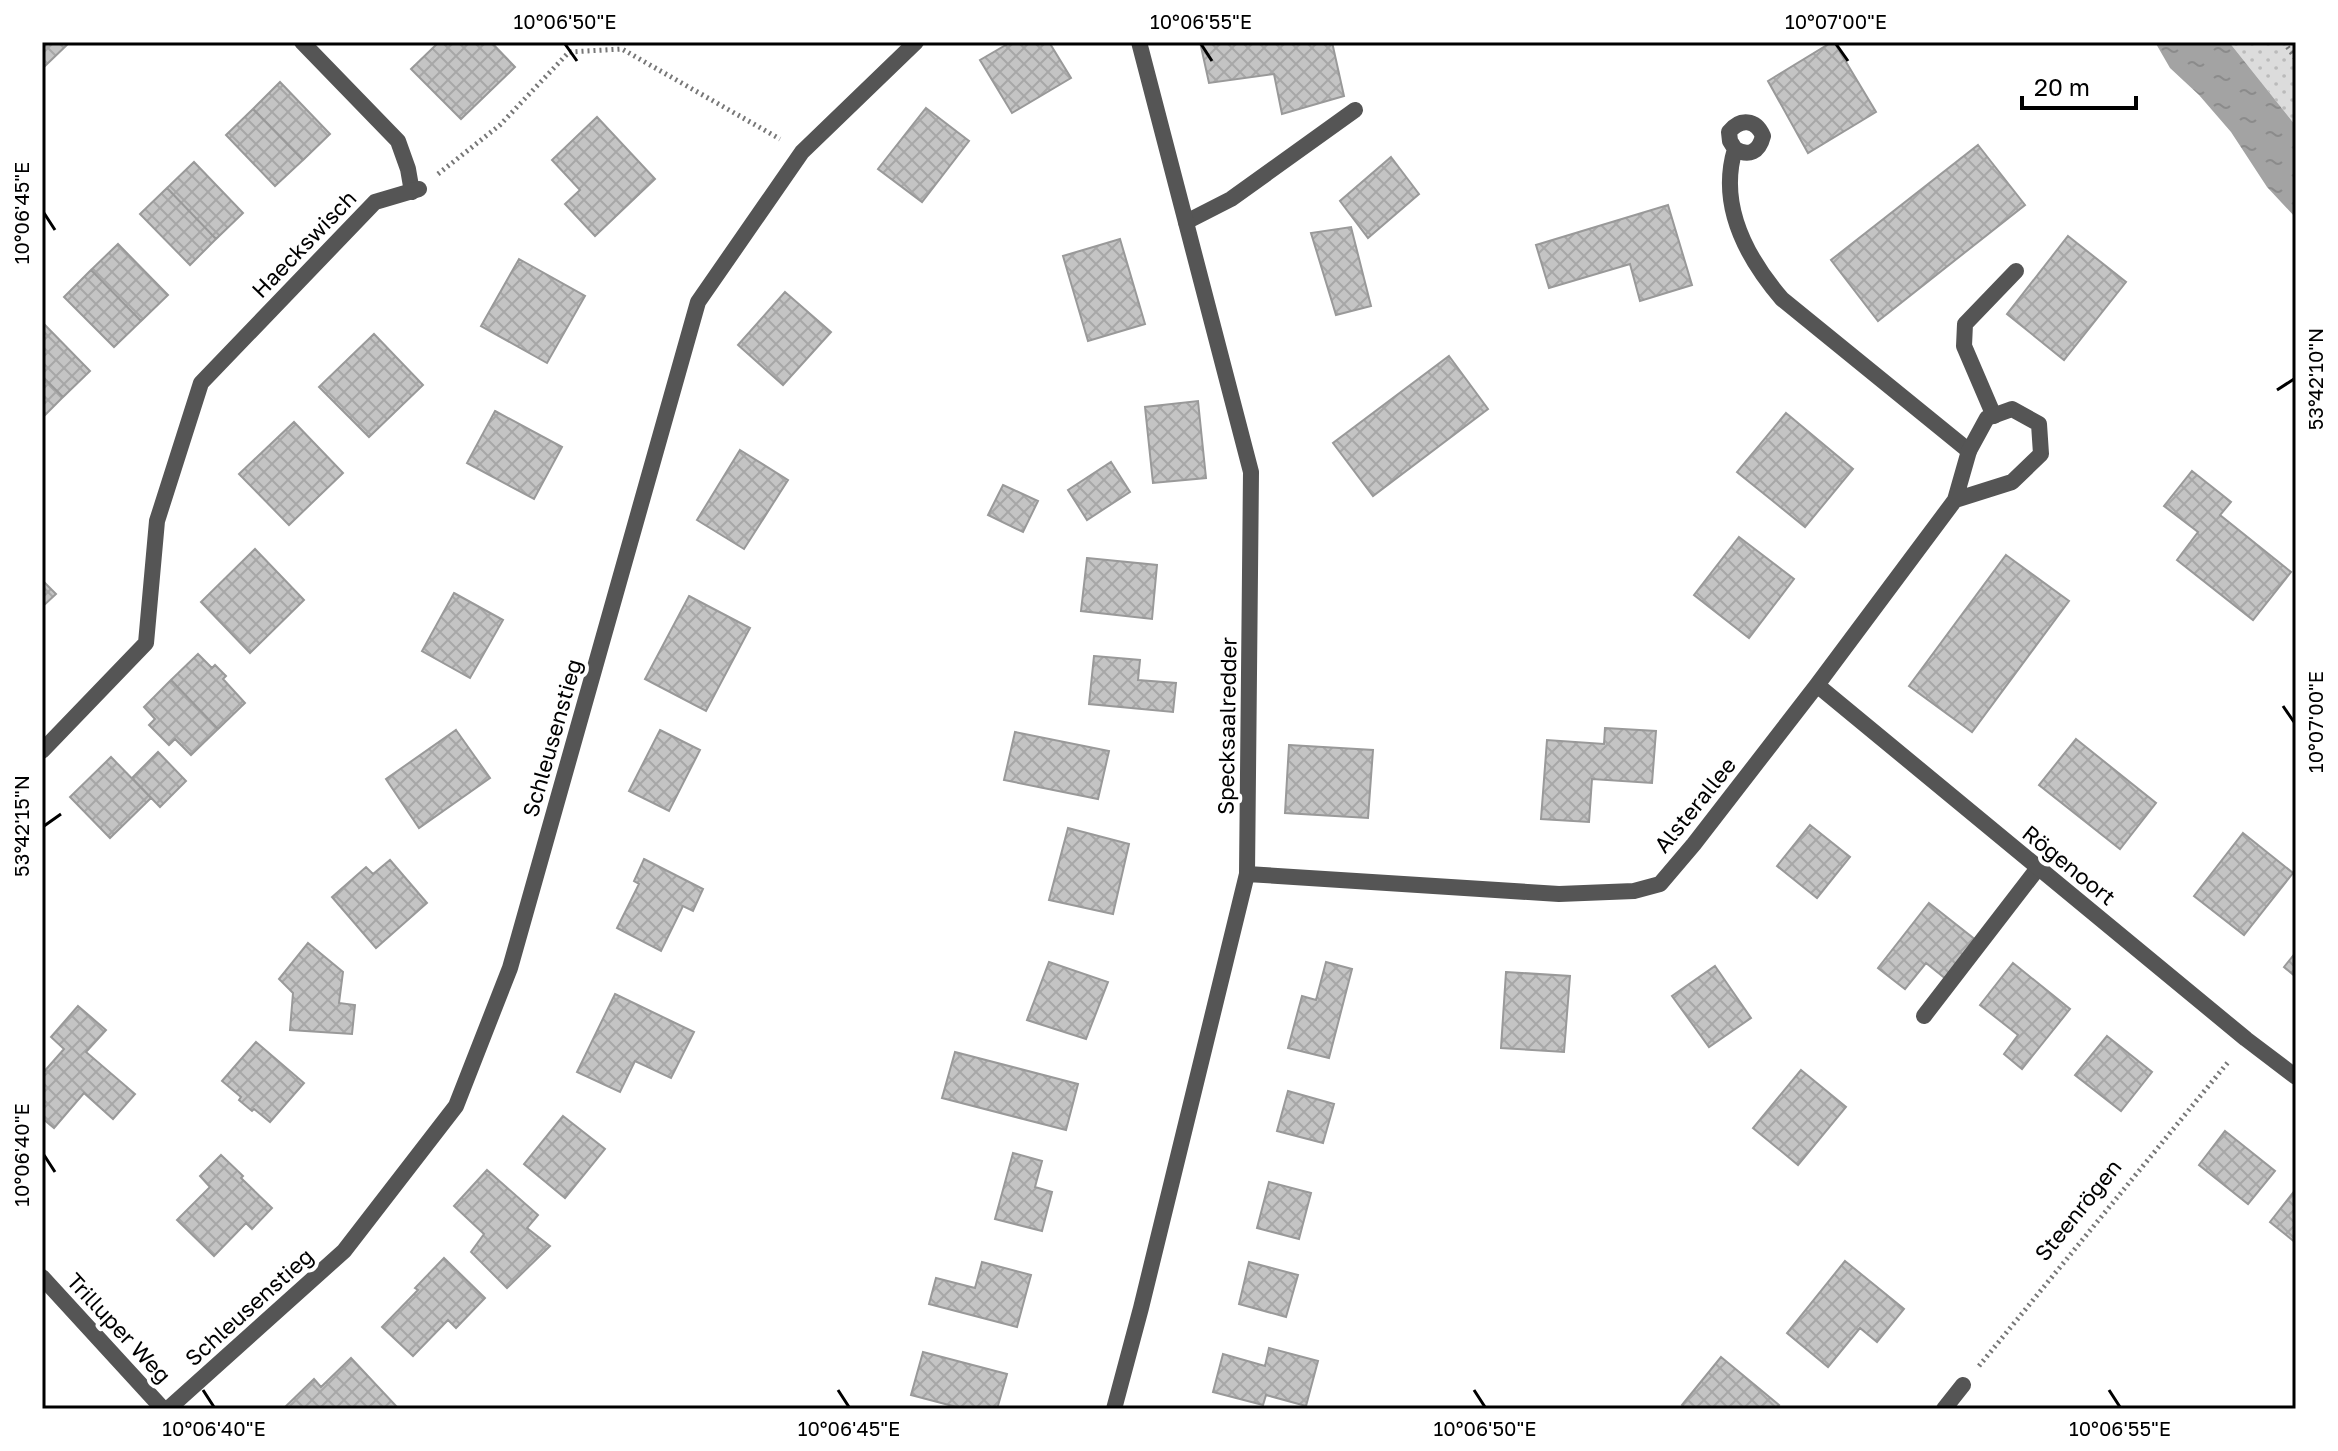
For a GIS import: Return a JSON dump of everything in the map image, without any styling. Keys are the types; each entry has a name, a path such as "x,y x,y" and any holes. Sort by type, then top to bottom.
{"street":[{"path":"302,42 398,141 415,190"},
{"name":"Schleusenstieg","path":"166,1409 344,1251 456,1106 510,968 698,302 802,152 916,42"},
{"name":"Specksaalredder","path":"1114,1409 1247,874 1251,472 1139,42"},
{"path":"1186,222 1231,199 1355,110"},
{"path":"1735,149 1729,168 1728,187 1734,217 1751,258 1763,276 1782,299 1969,451"},
{"name":"Haeckswisch","path":"42,751 146,643 157,521 201,383 375,202 415,190"},
{"path":"1955,500 2012,482 2041,454 2039,424 2012,409 1994,416 1964,346 1965,324 2016,271"},
{"name":"Alsterallee","path":"1247,874 1559,894 1634,891 1660,884 1817,685 1955,500 1969,451 1987,418 1994,416"},
{"name":"Rögenoort","path":"1817,685 2296,1077"},
{"path":"1924,1016 2038,868"},
{"name":"Trilluper Weg","path":"42,1277 166,1409"},
{"path":"1944,1409 1963,1385"}],"path":[{"path":"2284,42 2296,59"},
{"path":"415,190 500,125 569,52 622,49 802,152"},
{"name":"Steenrögen","path":"1963,1385 2246,1039"}],"shaded area":[{"path":"2229,42 2296,42 2296,126 2292,121"}],"water":[{"path":"2155,42 2229,42 2296,126 2296,218 2267,187 2231,132 2170,68"}],"building":[{"path":"42,42 70,42 45,66 42,62"},
{"path":"439,42 491,42 515,67 461,119 411,69"},
{"path":"1011,42 1049,42 1071,78 1012,113 980,60"},
{"path":"1200,42 1332,42 1344,96 1282,114 1274,74 1209,83"},
{"path":"1832,42 1876,112 1808,153 1768,81"},
{"path":"280,82 330,134 303,160 253,109"},
{"path":"926,108 969,141 922,202 878,169"},
{"path":"253,109 303,160 275,186 226,135"},
{"path":"597,117 655,179 595,236 565,204 580,190 552,160"},
{"path":"1978,145 2025,205 1878,321 1831,260"},
{"path":"1391,157 1419,194 1368,238 1340,201"},
{"path":"194,162 243,213 216,239 167,188"},
{"path":"167,188 216,239 190,265 140,214"},
{"path":"1668,205 1692,285 1640,301 1630,264 1549,288 1536,245"},
{"path":"1351,227 1371,306 1336,315 1311,233"},
{"path":"2068,236 2126,282 2064,360 2007,314"},
{"path":"1120,239 1145,324 1088,341 1063,256"},
{"path":"118,244 168,295 141,321 91,270"},
{"path":"519,259 585,296 547,363 481,326"},
{"path":"91,270 141,321 114,347 64,297"},
{"path":"785,292 831,332 783,385 738,345"},
{"path":"42,322 90,371 63,397 42,376"},
{"path":"374,334 423,385 369,437 319,387"},
{"path":"1449,356 1488,409 1373,496 1333,443"},
{"path":"42,376 63,397 42,418"},
{"path":"1198,401 1206,478 1153,483 1145,407"},
{"path":"495,411 562,447 534,499 467,463"},
{"path":"1786,413 1853,469 1805,527 1737,472"},
{"path":"294,422 343,473 289,525 239,474"},
{"path":"740,450 788,480 744,549 697,520"},
{"path":"1111,462 1130,492 1087,520 1068,490"},
{"path":"2192,471 2231,502 2220,515 2291,572 2253,620 2177,560 2198,532 2164,506"},
{"path":"1003,485 1038,501 1023,532 988,515"},
{"path":"1739,537 1794,579 1749,638 1694,595"},
{"path":"255,549 304,600 250,653 201,602"},
{"path":"2006,555 2069,601 1972,732 1909,686"},
{"path":"1087,558 1157,565 1152,619 1081,611"},
{"path":"42,580 56,594 42,607"},
{"path":"454,593 503,620 470,678 422,651"},
{"path":"689,596 750,628 706,711 645,679"},
{"path":"198,654 226,676 223,679 245,703 218,729 171,680"},
{"path":"1094,656 1140,660 1138,680 1176,683 1173,712 1089,704"},
{"path":"171,680 218,729 191,755 175,739 169,745 149,725 155,719 144,707"},
{"path":"1605,728 1656,731 1652,783 1592,779 1589,822 1541,819 1547,740 1604,744"},
{"path":"456,730 490,778 419,828 386,779"},
{"path":"660,730 700,750 669,811 629,791"},
{"path":"1015,732 1109,751 1098,799 1004,780"},
{"path":"2076,739 2156,803 2120,849 2039,785"},
{"path":"1289,745 1373,750 1368,818 1285,813"},
{"path":"158,752 186,781 160,807 132,778"},
{"path":"111,757 151,798 110,838 70,797"},
{"path":"1810,825 1850,857 1817,898 1777,866"},
{"path":"1068,828 1129,844 1113,914 1049,900"},
{"path":"2243,833 2293,873 2244,935 2194,896"},
{"path":"644,859 703,889 693,911 683,906 661,951 617,928 639,884 634,881"},
{"path":"390,860 427,903 376,948 332,897 366,867 373,874"},
{"path":"1929,903 1977,941 1946,979 1926,963 1905,989 1878,968"},
{"path":"308,943 343,972 339,1003 355,1005 352,1034 290,1030 293,993 279,979"},
{"path":"2296,952 2296,977 2284,967"},
{"path":"1049,962 1108,982 1086,1039 1027,1020"},
{"path":"1326,962 1352,969 1329,1058 1288,1048 1302,996 1316,1000"},
{"path":"2013,963 2070,1009 2022,1069 2004,1054 2018,1035 1980,1005"},
{"path":"1715,966 1751,1018 1709,1047 1672,996"},
{"path":"1506,972 1570,976 1564,1052 1501,1048"},
{"path":"615,994 694,1032 671,1078 635,1061 620,1092 577,1072"},
{"path":"78,1006 106,1030 86,1052 135,1094 113,1119 84,1093 54,1128 42,1118 42,1074 64,1049 51,1037"},
{"path":"2107,1036 2152,1072 2121,1111 2075,1075"},
{"path":"256,1042 304,1083 270,1122 239,1100 241,1097 222,1081"},
{"path":"955,1052 1078,1084 1066,1130 942,1098"},
{"path":"1801,1070 1846,1107 1798,1165 1753,1128"},
{"path":"1288,1091 1334,1104 1323,1143 1277,1131"},
{"path":"563,1116 605,1149 565,1198 524,1164"},
{"path":"2225,1131 2275,1171 2248,1204 2199,1165"},
{"path":"1013,1153 1042,1161 1035,1187 1052,1192 1042,1231 995,1219"},
{"path":"221,1155 272,1208 252,1229 246,1223 214,1256 177,1220 210,1187 200,1176"},
{"path":"487,1170 538,1215 527,1228 550,1246 507,1288 471,1252 484,1234 454,1206"},
{"path":"1269,1182 1311,1193 1299,1239 1257,1228"},
{"path":"2296,1189 2296,1243 2270,1222"},
{"path":"444,1258 485,1298 456,1328 448,1320 413,1356 382,1327"},
{"path":"1845,1261 1904,1309 1877,1342 1860,1328 1828,1367 1787,1333"},
{"path":"982,1262 1031,1275 1017,1327 929,1304 936,1278 975,1288"},
{"path":"1249,1262 1298,1275 1286,1317 1239,1304"},
{"path":"1269,1348 1318,1361 1306,1406 1266,1395 1263,1405 1213,1392 1223,1354 1265,1366"},
{"path":"923,1352 1007,1374 997,1409 964,1409 911,1395"},
{"path":"1721,1357 1779,1405 1775,1409 1686,1409 1682,1405"},
{"path":"351,1358 396,1406 393,1409 283,1409 314,1379 321,1387"}]}
